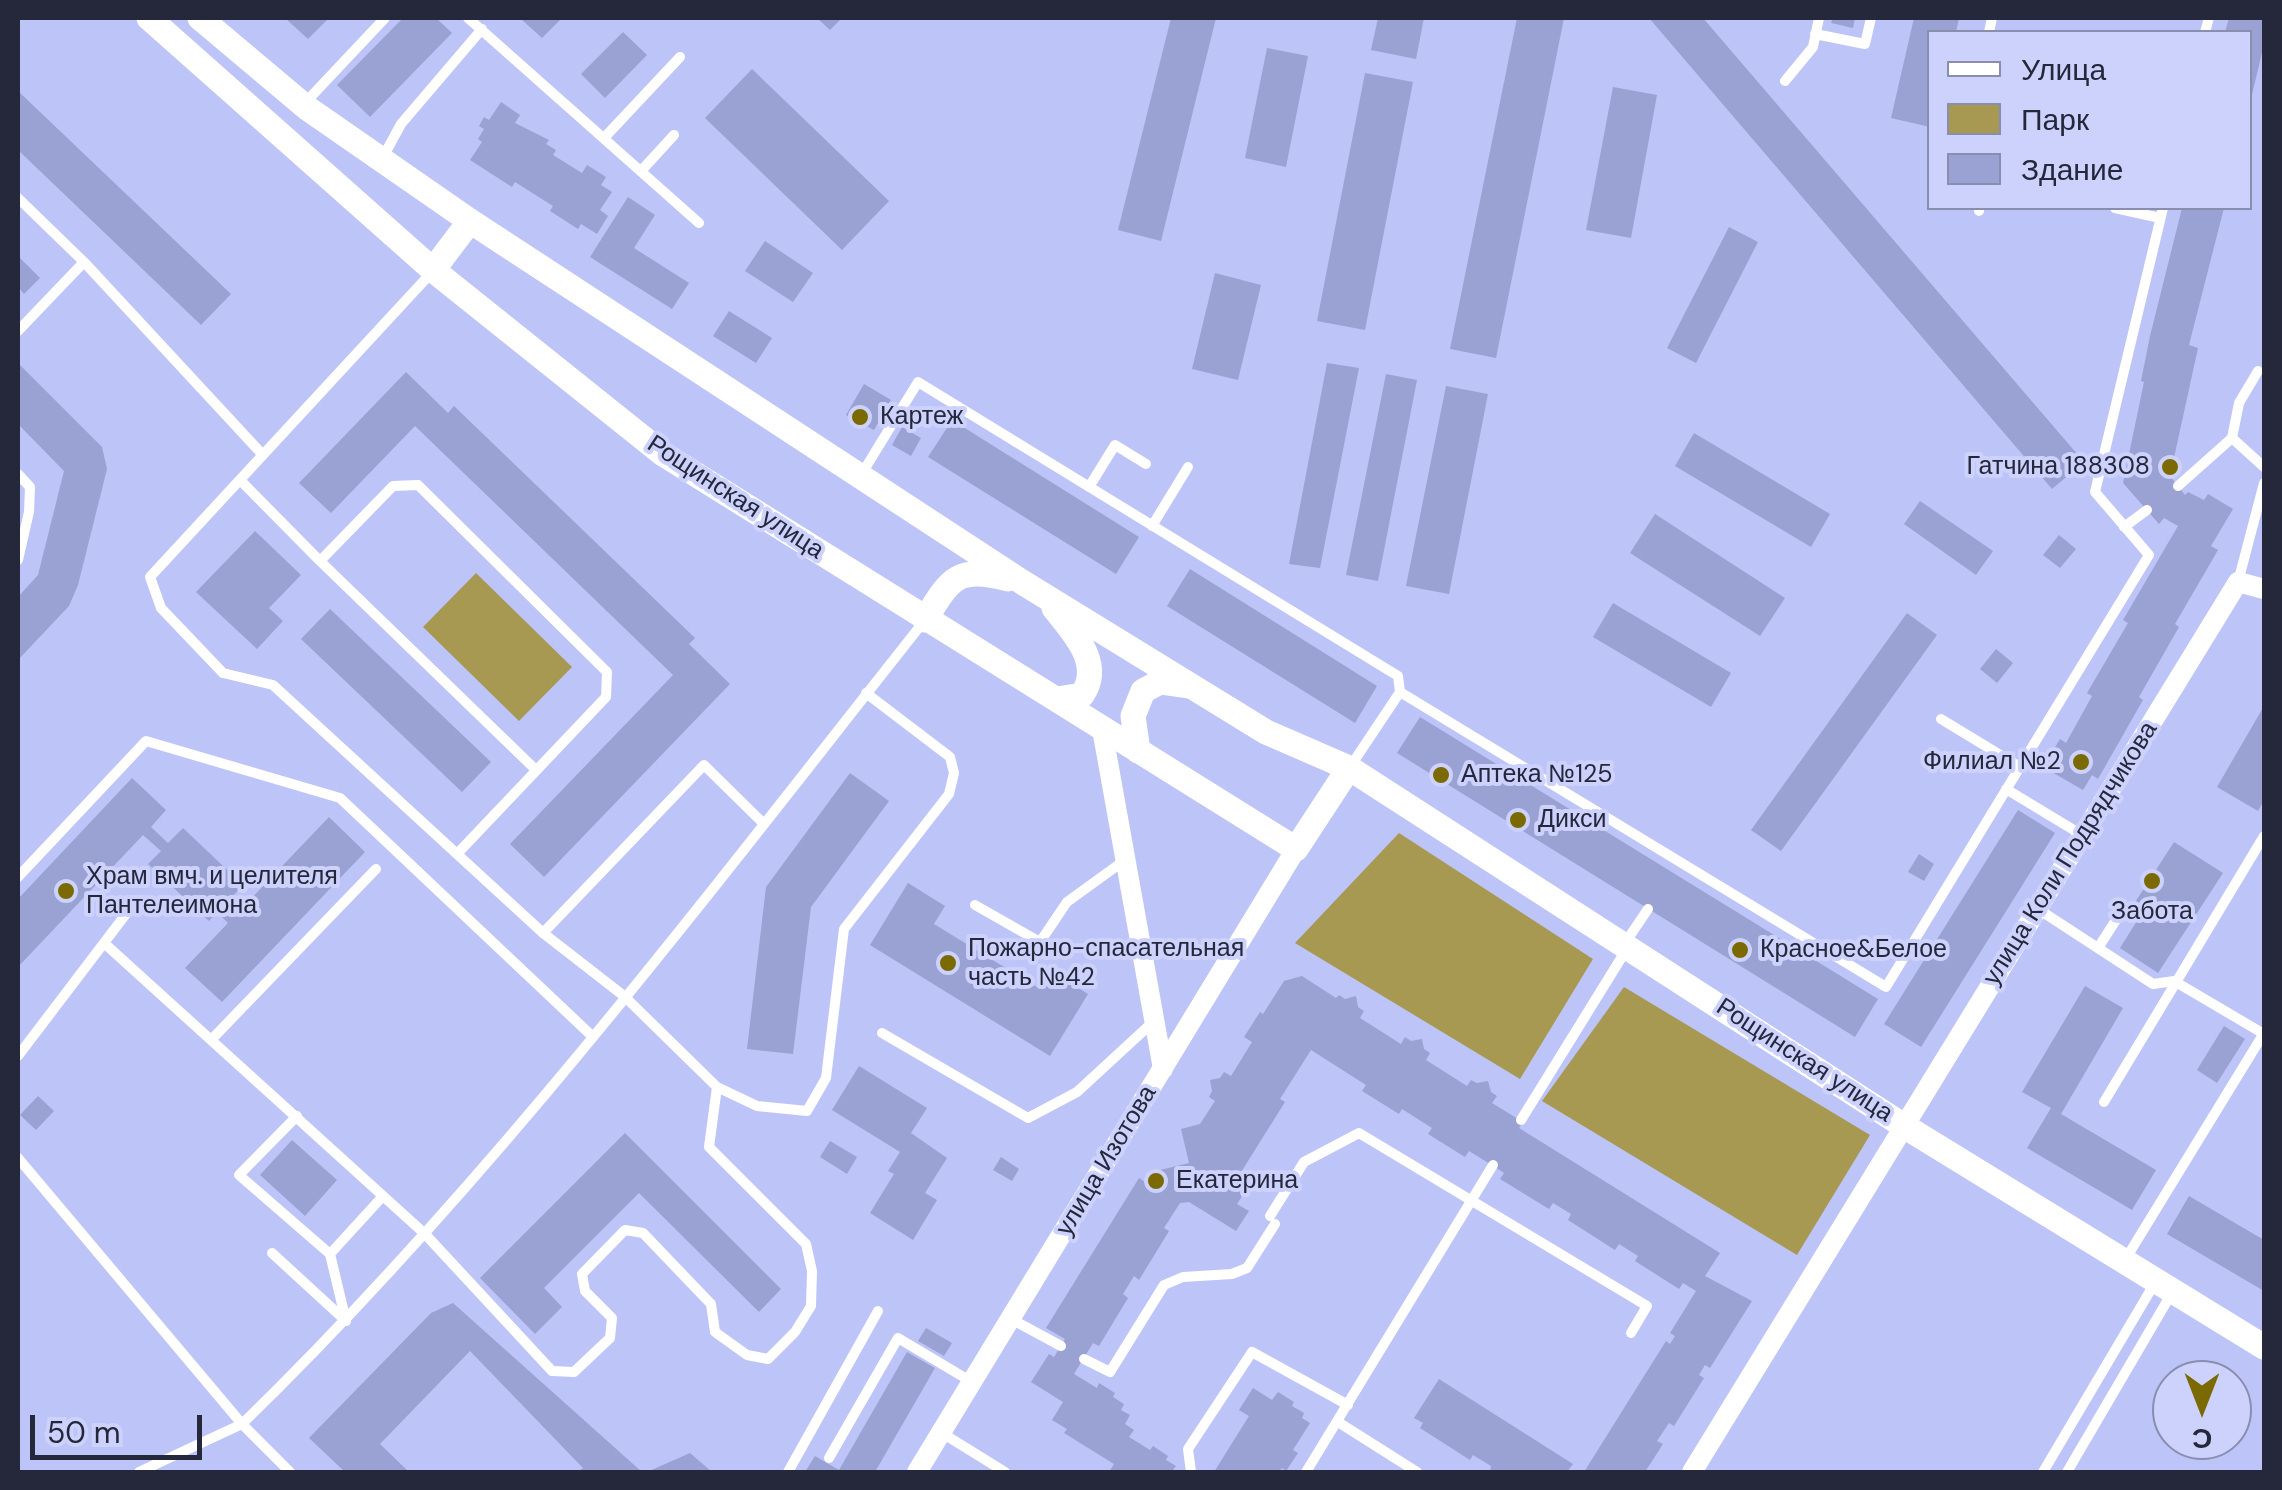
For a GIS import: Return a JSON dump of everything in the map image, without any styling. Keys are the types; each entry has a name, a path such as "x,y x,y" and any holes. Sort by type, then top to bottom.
{"street":[{"name":"Рощинская улица","path":"148,18 434,270 664,454 1296,849"},
{"name":"Рощинская улица","path":"200,18 303,105 470,221 1034,589 1266,732 1349,768 1904,1126 2264,1347"},
{"path":"434,270 470,221"},
{"path":"924,620 948,582 969,572 1034,589 1074,634 1092,670 1082,695 1057,699"},
{"path":"2238,582 2264,589"},
{"name":"улица Коли Подрядчикова","path":"1904,1126 2238,582"},
{"path":"1138,751 1133,716 1143,691 1160,682 1193,687"},
{"path":"1102,729 1162,1069"},
{"path":"1296,849 1349,768"},
{"name":"улица Изотова","path":"916,1472 1296,849"},
{"path":"1692,1472 1904,1126"}],"lane":[{"path":"303,105 385,18"},
{"path":"468,18 699,223"},
{"path":"1785,81 1812,47 1819,18"},
{"path":"1815,34 1864,44 1871,18"},
{"path":"382,160 401,124 482,29"},
{"path":"604,138 680,57"},
{"path":"642,171 674,135"},
{"path":"18,198 84,262 262,454"},
{"path":"1400,692 1886,987 2149,555 2095,492 2162,213 2134,210"},
{"path":"18,331 84,262"},
{"path":"434,270 150,577 161,608 223,672 274,685 543,932 624,996 717,1087 757,1106 807,1111 826,1078 844,930 949,794 954,773 950,757 866,693"},
{"path":"2178,486 2232,438 2238,402 2258,371"},
{"path":"861,475 918,382 1398,676 1400,692 1349,768"},
{"path":"2232,438 2264,467"},
{"path":"1089,487 1115,445 1146,464"},
{"path":"1152,526 1188,467"},
{"path":"18,474 30,487 29,512 18,560"},
{"path":"240,480 536,770"},
{"path":"2238,582 2264,483"},
{"path":"320,561 393,486 418,485 607,672 606,696 457,854"},
{"path":"2124,528 2147,510"},
{"path":"139,1472 242,1424 346,1321 592,1036 924,620"},
{"path":"1941,720 2020,767"},
{"path":"18,877 146,741 340,798 592,1036"},
{"path":"543,932 704,765 763,823"},
{"path":"2006,790 2082,836"},
{"path":"2104,1102 2264,836"},
{"path":"974,905 1040,942 1067,902 1125,860"},
{"path":"1671,872 1678,860"},
{"path":"211,1040 376,869"},
{"path":"2038,908 2153,984 2174,981 2264,1034 2124,1260"},
{"path":"2098,948 2123,908"},
{"path":"1521,1120 1648,909"},
{"path":"18,1056 129,910"},
{"path":"104,943 425,1234 552,1371 574,1372 610,1338 612,1318 585,1291 582,1274 625,1230 642,1233 712,1304 715,1332 747,1355 768,1359 795,1332 811,1306 812,1272 806,1244 709,1147 717,1087"},
{"path":"882,1033 1028,1118 1077,1092 1154,1022"},
{"path":"297,1116 239,1175 330,1254 346,1321"},
{"path":"1084,1358 1110,1372 1164,1284 1183,1277 1232,1274 1247,1268 1304,1162 1359,1133 1647,1306 1631,1333"},
{"path":"18,1158 242,1424 290,1472"},
{"path":"1306,1472 1493,1166"},
{"path":"330,1254 383,1196"},
{"path":"272,1253 346,1321"},
{"path":"2043,1472 2165,1285"},
{"path":"2068,1472 2165,1285"},
{"path":"788,1472 878,1310"},
{"path":"1011,1319 1061,1346"},
{"path":"829,1458 898,1338 973,1382"},
{"path":"1191,1472 1188,1449 1252,1352 1348,1405"},
{"path":"1338,1422 1416,1472"},
{"path":"941,1432 1005,1472"}],"green space":[{"path":"476,573 572,667 519,721 423,627"},
{"path":"1399,833 1593,959 1520,1079 1295,943"},
{"path":"1624,987 1870,1135 1797,1255 1542,1101"}],"building":[{"path":"285,18 329,18 308,39"},
{"path":"403,18 436,18 452,33 370,117 337,85"},
{"path":"520,18 562,18 542,38"},
{"path":"817,18 842,18 830,30"},
{"path":"1171,18 1216,18 1161,241 1118,230"},
{"path":"1378,18 1424,18 1416,59 1371,50"},
{"path":"1517,18 1564,18 1496,358 1450,349"},
{"path":"1649,18 1703,18 2084,462 2052,489"},
{"path":"1833,18 1855,18 1853,28 1831,23"},
{"path":"1914,18 1959,18 1956,30 1927,30 1927,126 1891,118"},
{"path":"2229,18 2264,18 2264,44 2252,95 2252,30 2226,30"},
{"path":"623,32 647,55 605,98 581,74"},
{"path":"1267,48 1308,56 1286,167 1245,158"},
{"path":"752,69 889,201 842,250 705,118"},
{"path":"1365,73 1413,82 1365,330 1317,321"},
{"path":"1613,87 1657,95 1631,238 1586,230"},
{"path":"18,91 231,294 201,325 18,150"},
{"path":"501,102 520,115 515,123 549,140 546,144 556,150 553,155 582,173 587,165 606,177 601,185 612,192 600,210 608,216 597,234 581,224 578,229 550,211 553,206 515,182 512,187 470,160 482,142 478,139 484,129 479,126 484,117 489,120"},
{"path":"628,197 655,215 634,248 689,283 672,309 590,257"},
{"path":"2182,210 2223,210 2189,345 2198,348 2170,476 2185,495 2188,492 2204,500 2208,494 2233,509 2211,546 2218,550 2139,697 2143,700 2098,779 2092,775 2083,790 2043,767 2060,739 2066,743 2092,696 2087,693 2128,623 2123,620 2178,526 2164,518 2159,524 2123,483 2150,336"},
{"path":"1729,227 1758,242 1696,363 1667,348"},
{"path":"765,241 813,273 793,302 745,271"},
{"path":"18,256 40,278 24,294 18,287"},
{"path":"1215,273 1261,285 1238,380 1192,369"},
{"path":"729,311 772,338 756,363 713,336"},
{"path":"18,363 102,447 107,469 78,585 69,606 18,660 18,597 38,575 64,471 18,424"},
{"path":"1327,363 1359,368 1320,568 1289,564"},
{"path":"406,372 448,413 454,406 695,638 689,644 730,684 544,877 510,844 673,675 415,426 331,513 299,483"},
{"path":"1386,374 1417,380 1378,581 1346,575"},
{"path":"864,384 891,400 874,430 846,415"},
{"path":"1446,386 1488,394 1449,594 1406,586"},
{"path":"952,420 1139,537 1116,574 928,457"},
{"path":"902,427 921,438 911,456 892,445"},
{"path":"1694,433 1830,514 1811,547 1675,466"},
{"path":"1920,501 1993,551 1976,575 1904,524"},
{"path":"1655,514 1785,598 1760,636 1630,553"},
{"path":"255,531 301,575 269,608 283,621 257,649 196,592"},
{"path":"2059,535 2076,549 2060,568 2043,555"},
{"path":"1190,569 1377,686 1355,723 1167,606"},
{"path":"1613,603 1731,673 1711,707 1593,637"},
{"path":"330,609 491,762 462,792 301,639"},
{"path":"1907,613 1937,635 1781,851 1751,830"},
{"path":"1996,649 2013,663 1997,683 1980,669"},
{"path":"2264,706 2264,800 2258,811 2217,787"},
{"path":"1420,717 1878,999 1855,1037 1397,753"},
{"path":"850,773 889,801 811,907 793,1054 747,1049 766,887"},
{"path":"132,778 166,810 151,827 168,843 183,828 243,885 232,897 243,907 329,817 365,852 222,1002 185,968 228,923 217,912 209,921 148,864 161,851 143,835 18,967 18,899"},
{"path":"2018,810 2055,833 1921,1047 1884,1024"},
{"path":"2174,842 2223,873 2158,973 2120,948 2142,913 2132,907"},
{"path":"1919,854 1934,864 1924,881 1908,872"},
{"name":"Пожарно-спасательная часть №42","path":"908,883 945,906 934,924 1040,989 1051,971 1088,994 1050,1056 870,945"},
{"path":"1302,976 1336,998 1356,996 1358,1007 1364,1011 1360,1018 1401,1044 1405,1037 1411,1041 1422,1039 1424,1049 1430,1053 1426,1060 1467,1086 1471,1080 1488,1081 1491,1092 1497,1096 1492,1103 1523,1122 1519,1128 1720,1253 1705,1276 1752,1301 1710,1368 1705,1365 1699,1375 1704,1378 1674,1426 1669,1423 1657,1441 1663,1444 1645,1472 1584,1472 1666,1341 1670,1344 1675,1336 1670,1333 1696,1291 1683,1283 1679,1289 1635,1261 1638,1256 1619,1244 1615,1250 1568,1220 1571,1214 1553,1203 1549,1209 1500,1179 1504,1173 1495,1167 1469,1151 1465,1157 1428,1134 1432,1128 1402,1109 1399,1114 1362,1091 1366,1085 1311,1050 1280,1099 1285,1102 1238,1177 1250,1184 1237,1204 1249,1211 1236,1231 1189,1202 1180,1203 1164,1228 1169,1231 1139,1280 1134,1276 1123,1294 1128,1298 1099,1346 1093,1343 1074,1374 1097,1388 1099,1383 1115,1393 1113,1397 1124,1404 1121,1410 1130,1415 1125,1424 1134,1430 1129,1437 1168,1456 1166,1460 1178,1472 1109,1472 1114,1464 1064,1433 1067,1429 1052,1420 1063,1402 1031,1382 1049,1354 1054,1357 1065,1339 1046,1328 1139,1178 1145,1182 1152,1172 1189,1163 1181,1129 1200,1124 1215,1101 1209,1097 1210,1080 1220,1078 1224,1072 1231,1076 1252,1042 1244,1037 1260,1012 1263,1014 1284,981"},
{"path":"2085,986 2123,1008 2061,1114 2156,1170 2132,1210 2027,1148 2051,1108 2022,1092"},
{"path":"2224,1026 2245,1039 2217,1083 2197,1070"},
{"path":"859,1066 927,1108 911,1133 947,1158 925,1193 937,1200 913,1240 870,1213 894,1174 888,1171 900,1152 832,1110"},
{"path":"38,1096 54,1111 36,1130 20,1115"},
{"path":"625,1133 781,1289 759,1312 639,1193 544,1288 562,1307 535,1334 480,1278"},
{"path":"292,1140 337,1180 305,1216 260,1175"},
{"path":"830,1141 857,1157 847,1174 820,1157"},
{"path":"1001,1157 1019,1169 1012,1181 993,1170"},
{"path":"2189,1196 2264,1240 2264,1291 2167,1234"},
{"path":"453,1303 642,1472 578,1472 583,1468 470,1351 380,1444 409,1472 345,1472 309,1438 431,1313"},
{"path":"926,1328 952,1343 944,1356 918,1341"},
{"path":"907,1352 935,1368 875,1472 805,1472 815,1456 839,1470"},
{"path":"1439,1379 1573,1464 1567,1472 1490,1472 1491,1466 1473,1455 1470,1460 1420,1428 1423,1423 1414,1418"},
{"path":"1253,1388 1272,1400 1278,1392 1304,1413 1302,1418 1310,1423 1293,1450 1298,1453 1286,1471 1282,1468 1279,1472 1214,1472 1249,1416 1239,1410"},
{"path":"690,1453 712,1472 647,1472"}],"place":[{"name":"Картеж","path":"860,417"},
{"name":"Гатчина 188308","path":"2170,467"},
{"name":"Филиал №2","path":"2081,762"},
{"name":"Аптека №125","path":"1441,775"},
{"name":"Дикси","path":"1518,820"},
{"name":"Забота","path":"2152,881"},
{"name":"Храм вмч. и целителя Пантелеимона","path":"66,891"},
{"name":"Красное&Белое","path":"1740,950"},
{"name":"Пожарно-спасательная часть №42","path":"948,963"},
{"name":"Екатерина","path":"1156,1181"}]}
